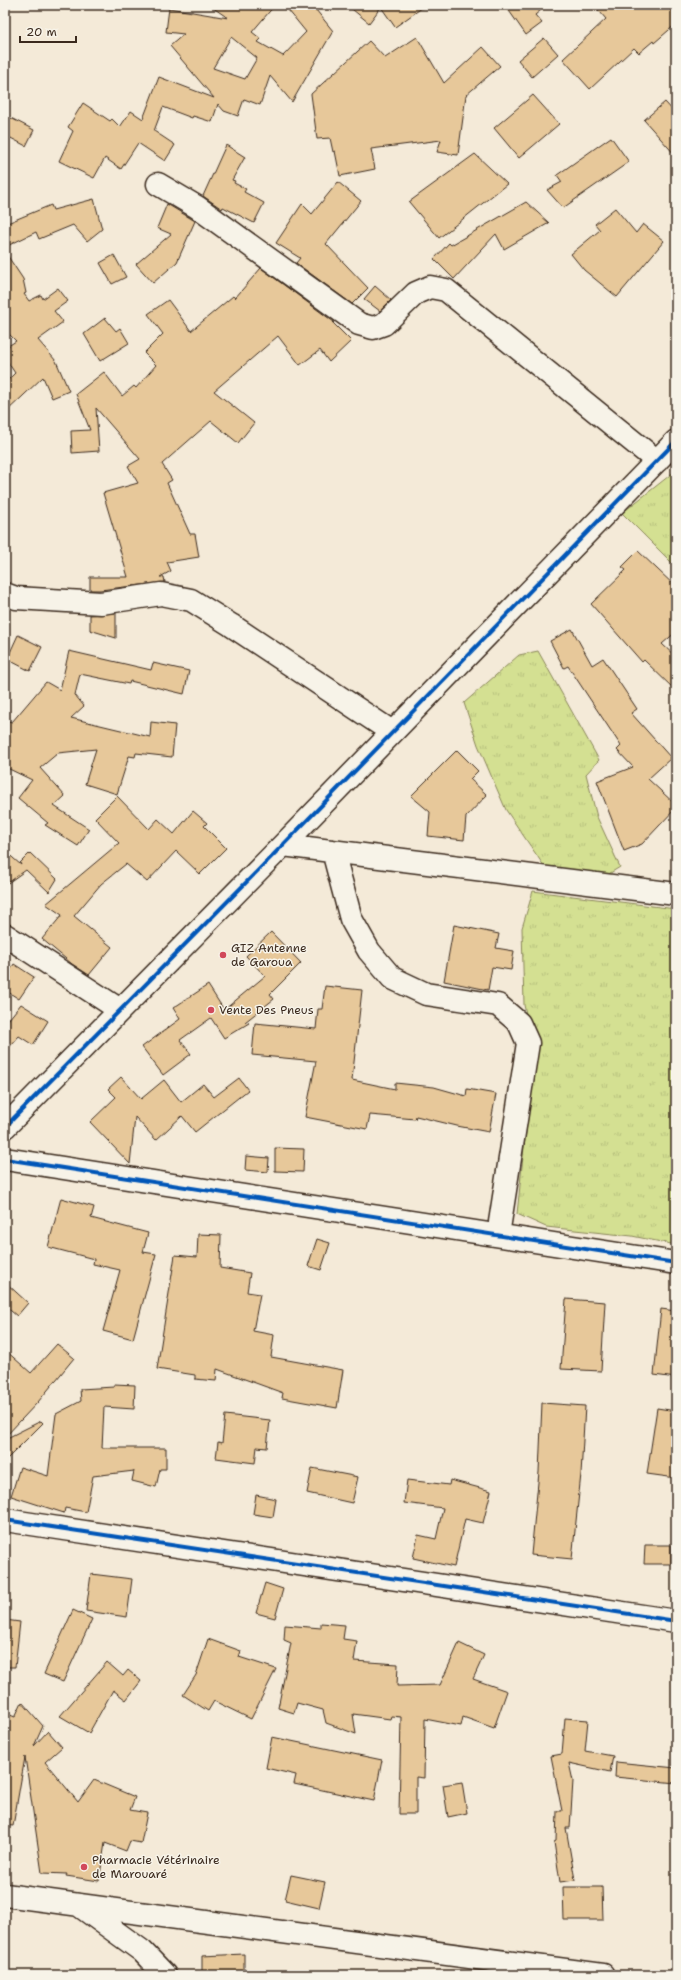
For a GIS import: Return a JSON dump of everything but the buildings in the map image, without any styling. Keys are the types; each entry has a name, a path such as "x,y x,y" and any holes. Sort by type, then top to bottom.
{"street":[{"path":"158,184 197,207 359,324 373,328 384,324 416,293 430,287 446,290 657,461"},
{"path":"5,1127 283,845 676,441"},
{"path":"5,594 16,598 101,603 161,594 191,600 392,732"},
{"path":"283,845 676,894"},
{"path":"333,851 351,919 369,951 392,978 426,994 498,1005 519,1023 528,1043 498,1235"},
{"path":"5,935 120,1010"},
{"path":"5,1159 676,1263"},
{"path":"5,1520 676,1620"},
{"path":"5,1895 542,1972 603,1975"},
{"path":"80,1905 142,1951 165,1975"}],"green space":[{"path":"674,472 676,475 676,567 622,513"},
{"path":"538,651 599,760 586,774 597,817 620,867 607,875 544,866 506,810 478,745 464,703 519,655"},
{"path":"533,891 676,909 676,1245 632,1236 546,1227 517,1214 536,1058 524,1005 522,928"}],"cycle path":[{"path":"5,1127 283,845 676,441"},
{"path":"5,1159 676,1263"},
{"path":"5,1520 676,1621"}],"place":[{"name":"GIZ Antenne de Garoua","path":"223,955"},
{"name":"Vente Des Pneus","path":"211,1010"},
{"name":"Pharmacie Vétérinaire de Marouaré","path":"84,1867"}]}
